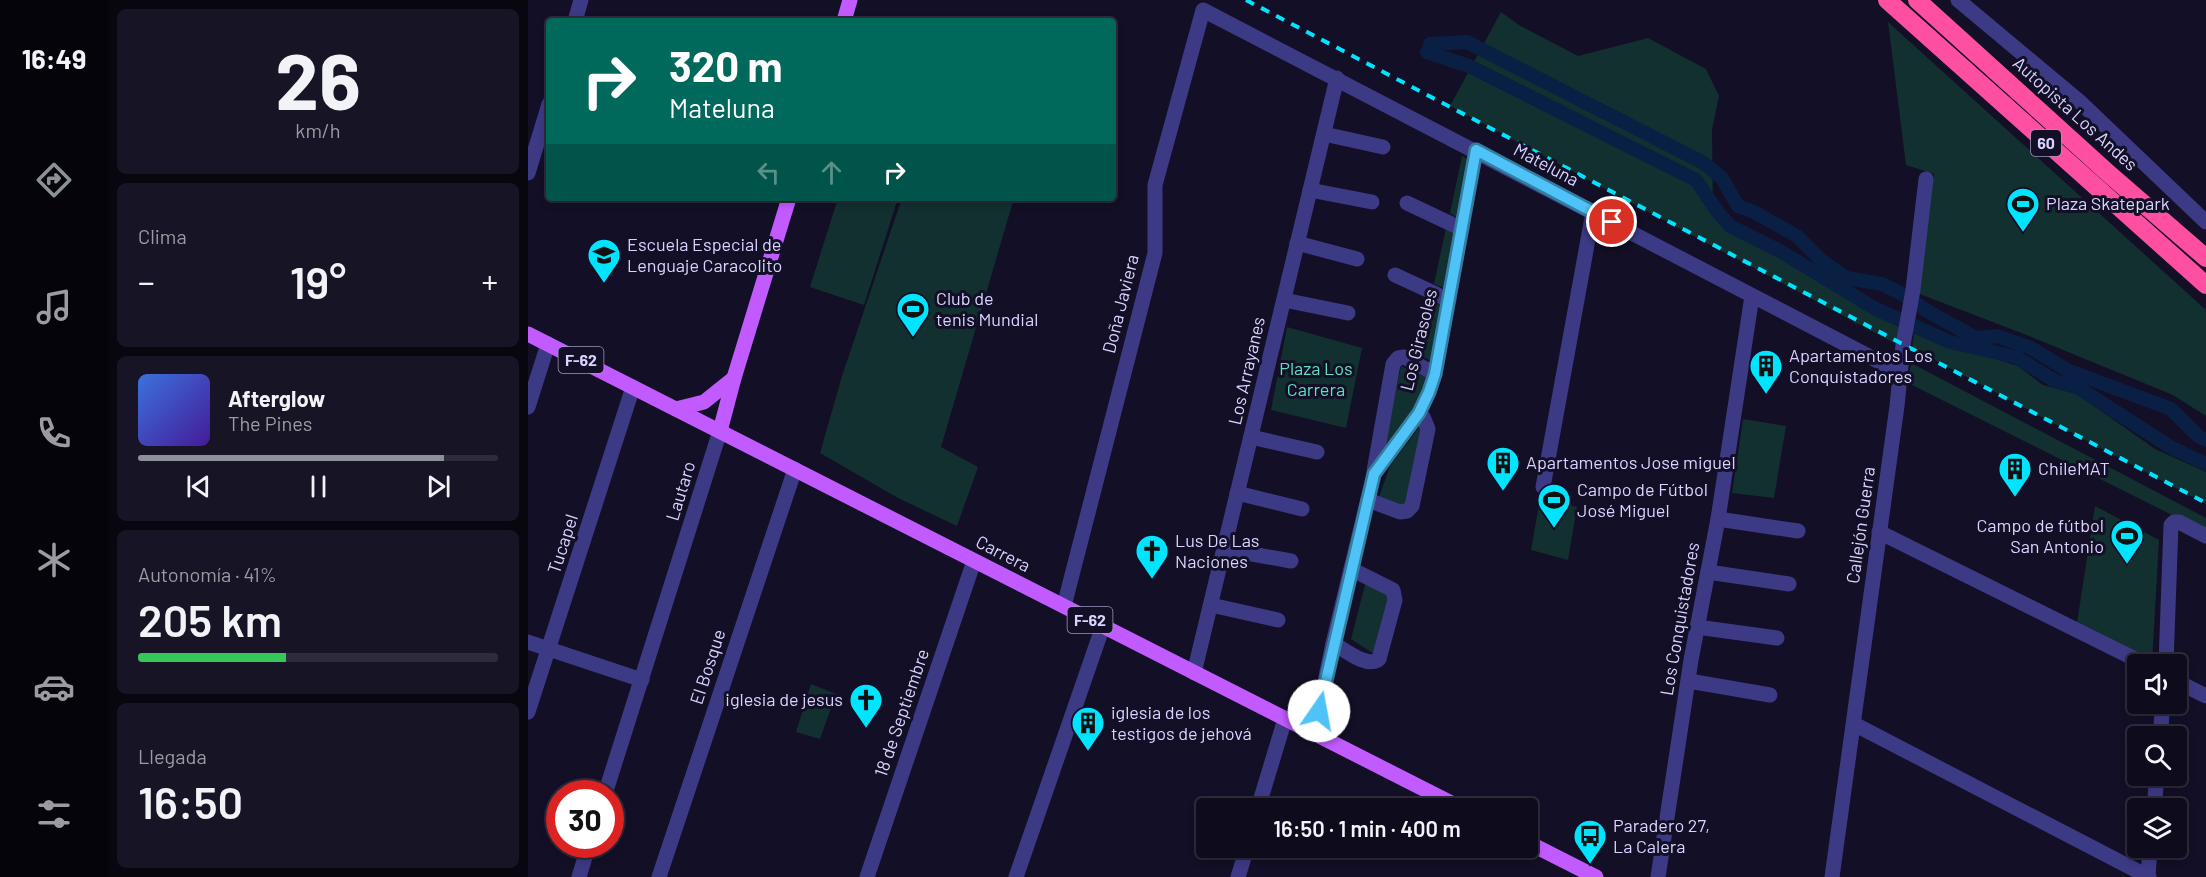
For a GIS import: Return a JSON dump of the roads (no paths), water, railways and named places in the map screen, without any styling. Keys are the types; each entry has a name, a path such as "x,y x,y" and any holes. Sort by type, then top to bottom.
{"highway":[{"name":"60","path":"1887,0 2206,285"},
{"name":"Autopista Los Andes","path":"1917,0 2108,173 2206,258"}],"main road":[{"path":"845,18 850,0"},
{"name":"Lautaro","path":"720,431 788,201"},
{"name":"Carrera","path":"528,334 1441,798"},
{"path":"676,409 704,402 734,378"},
{"path":"1538,848 1596,877"}],"street":[{"path":"575,18 581,0"},
{"path":"1958,0 2079,101 2206,222"},
{"name":"Mateluna","path":"1203,9 1901,373"},
{"name":"Doña Javiera","path":"1064,606 1155,253 1155,185 1203,9"},
{"name":"Los Arrayanes","path":"1194,673 1337,78"},
{"path":"528,173 546,114"},
{"path":"1324,134 1383,147"},
{"name":"Los Girasoles","path":"1314,734 1333,643 1374,474 1419,413 1435,374 1476,150"},
{"name":"Callejón Guerra","path":"1832,877 1905,331 1913,290 1926,179"},
{"path":"1310,190 1372,202"},
{"path":"1407,203 1462,229"},
{"path":"1543,487 1593,212"},
{"path":"1298,243 1357,259"},
{"path":"1395,275 1449,300"},
{"name":"Los Conquistadores","path":"1658,877 1697,627 1718,519 1752,296"},
{"path":"1284,300 1348,313"},
{"path":"528,407 548,344"},
{"path":"1374,474 1393,364 1398,358 1404,357 1435,374"},
{"name":"Tucapel","path":"528,712 633,387"},
{"path":"1368,500 1400,512 1407,511 1412,506 1428,429 1424,417 1419,413"},
{"name":"Lautaro","path":"610,780 720,431"},
{"path":"1251,437 1317,452"},
{"name":"El Bosque","path":"659,877 795,469"},
{"path":"1237,493 1302,508"},
{"path":"1718,519 1798,531"},
{"path":"2166,654 2171,525 2179,522 2206,536"},
{"path":"1879,532 2127,655"},
{"path":"1224,549 1292,561"},
{"name":"18 de Septiembre","path":"867,877 974,561"},
{"path":"1333,643 1367,662 1376,662 1379,659 1395,600 1393,590 1351,569"},
{"path":"1708,572 1789,584"},
{"path":"1210,605 1278,620"},
{"path":"1016,877 1103,626"},
{"path":"1697,627 1777,638"},
{"path":"528,642 642,680"},
{"path":"1689,681 1770,695"},
{"path":"2187,686 2206,696"},
{"path":"1261,798 1285,719"},
{"path":"1854,724 2148,877 2149,858"},
{"path":"579,877 585,858"},
{"path":"1238,877 1244,858"}],"waterway":[{"path":"1430,44 1467,42 1702,162 1722,178 1738,206 1754,212 1797,236 1822,261 1847,278 1882,284 1976,338 1997,336 2031,348 2067,370 2171,409 2198,436 2206,440"},
{"path":"1427,52 1469,66 1696,180 1730,226 1780,251 1876,309 1950,342 2016,357 2055,381 2077,387 2172,448 2206,464"}],"railway":[{"path":"1246,0 2206,503"}],"place":[{"name":"Plaza Skatepark","path":"2023,233"},
{"name":"Escuela Especial de Lenguaje Caracolito","path":"604,284"},
{"name":"Club de tenis Mundial","path":"913,338"},
{"name":"Apartamentos Los Conquistadores","path":"1766,395"},
{"name":"Apartamentos Jose miguel","path":"1503,492"},
{"name":"ChileMAT","path":"2015,498"},
{"name":"Campo de Fútbol José Miguel","path":"1554,529"},
{"name":"Campo de fútbol San Antonio","path":"2127,565"},
{"name":"Lus De Las Naciones","path":"1152,580"},
{"name":"iglesia de jesus","path":"866,729"},
{"name":"iglesia de los testigos de jehová","path":"1088,752"},
{"name":"Paradero 27, La Calera","path":"1590,865"}],"park label":[{"name":"Plaza Los Carrera","path":"1316,379"}]}
